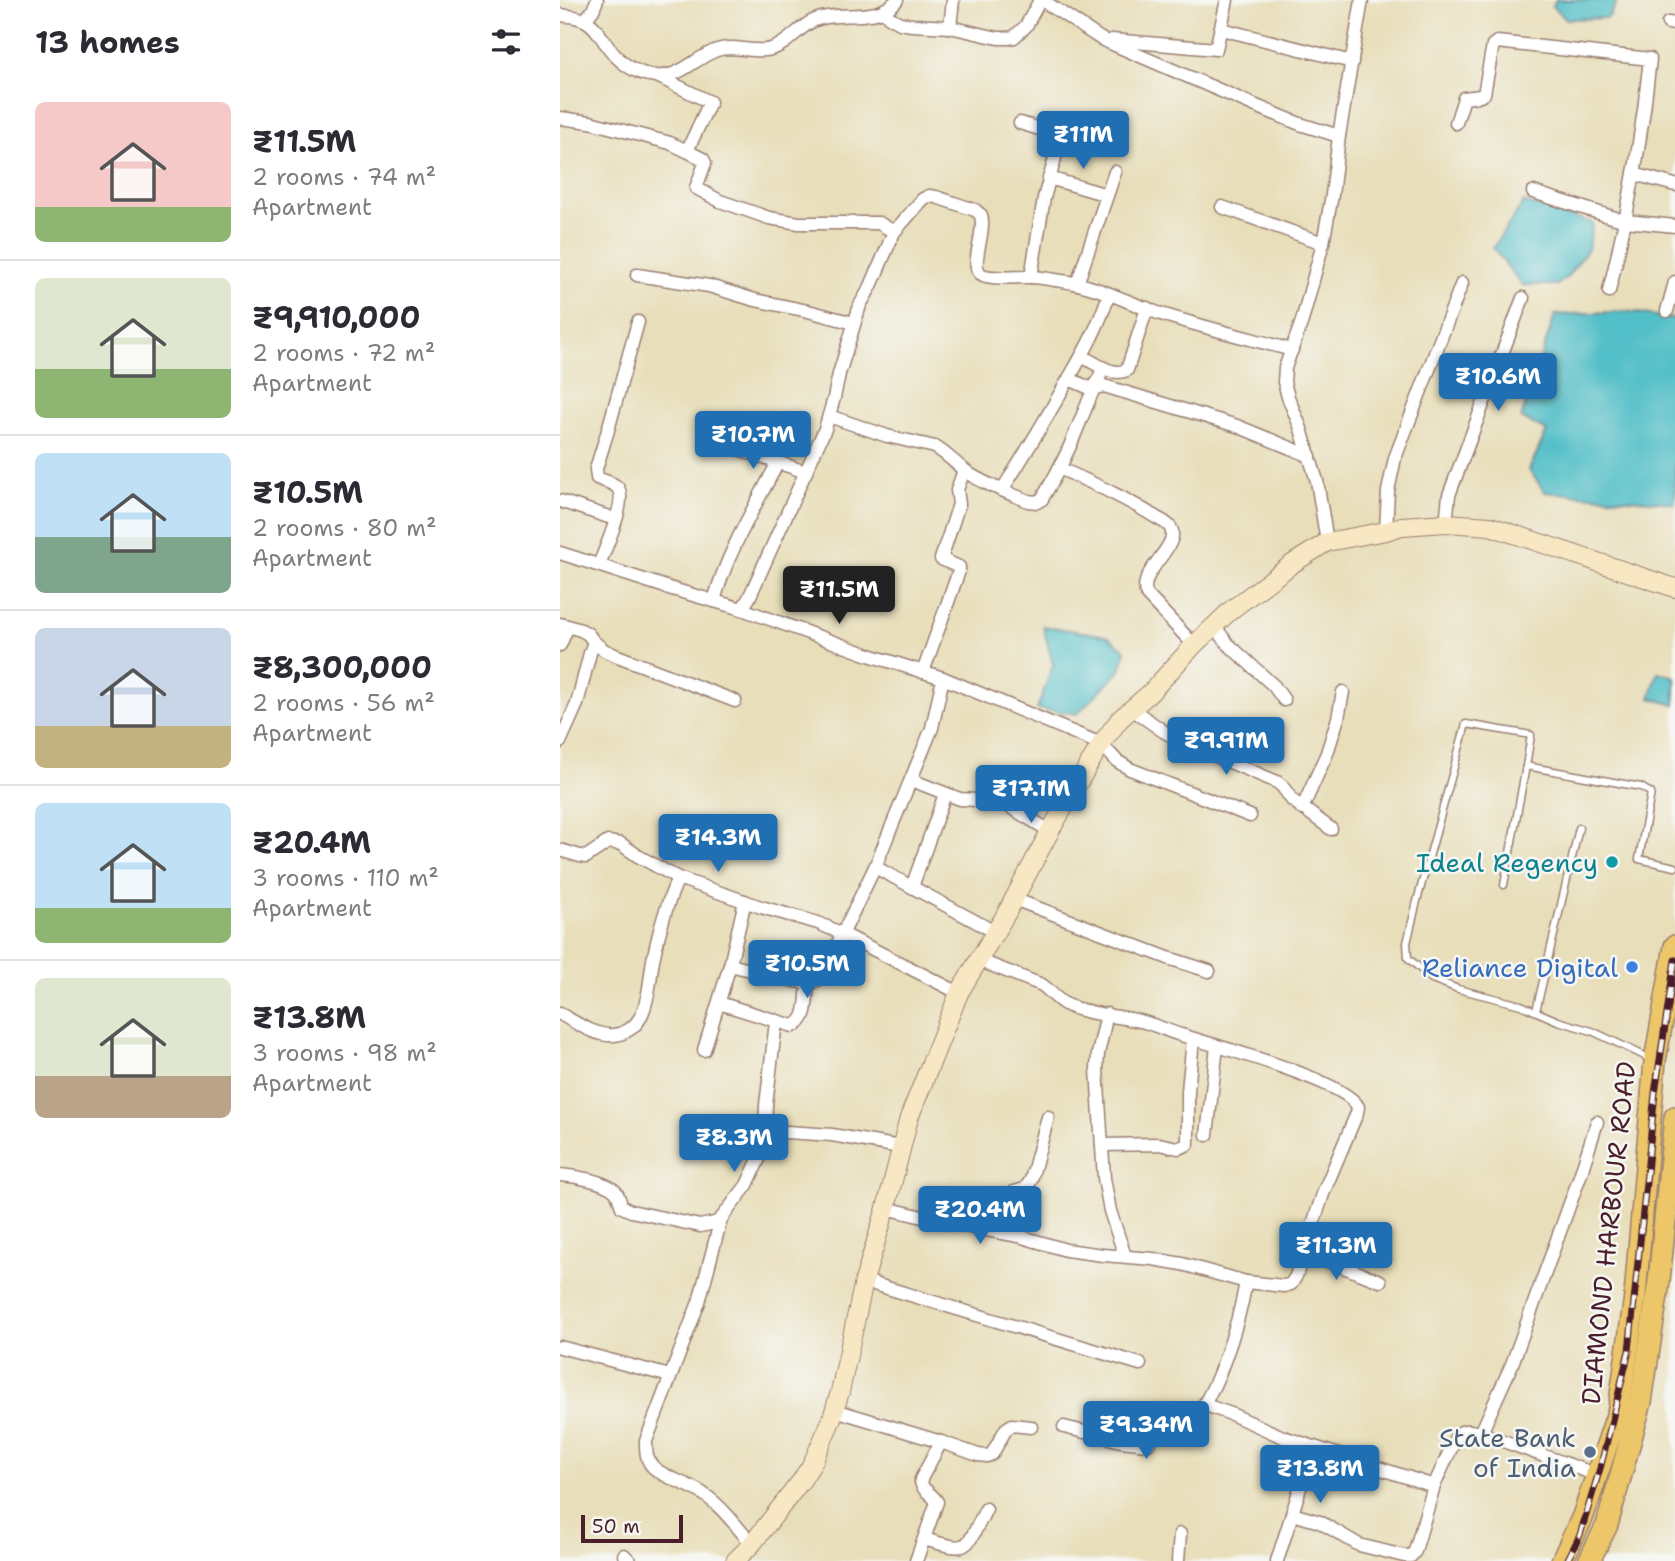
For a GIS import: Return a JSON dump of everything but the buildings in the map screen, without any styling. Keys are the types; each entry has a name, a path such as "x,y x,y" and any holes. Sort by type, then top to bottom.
{"highway":[{"name":"DIAMOND HARBOUR ROAD","path":"1562,1561 1583,1516 1619,1409 1635,1296 1656,1061 1675,946"},
{"name":"DIAMOND HARBOUR ROAD","path":"1589,1561 1607,1525 1640,1402 1659,1281 1673,1166 1675,1117"}],"main road":[{"path":"735,1561 752,1544 801,1481 835,1410 864,1281 886,1208 900,1147 959,993 1101,744 1120,719 1169,674 1194,645 1231,610 1292,564 1327,542 1402,526 1446,523 1490,526 1675,588"}],"street":[{"path":"585,20 597,0"},
{"path":"659,78 680,72 717,50 770,50 813,20 884,10 897,0"},
{"path":"950,27 953,0"},
{"path":"884,10 889,17 900,23 950,27 998,38 1014,37 1026,26 1041,0 1101,39 1267,111 1339,136"},
{"path":"1101,39 1216,49 1227,0"},
{"path":"1327,542 1317,481 1284,382 1285,368 1308,300 1323,243 1362,0"},
{"path":"560,15 585,20 595,27 612,52 635,72 659,78 709,102 687,150"},
{"path":"1221,29 1352,62"},
{"path":"1456,123 1464,98 1484,94 1493,45 1497,42 1650,59 1626,221 1609,291"},
{"path":"560,118 590,122 687,150 705,163 696,188 720,201 769,218 799,223 880,223 894,232"},
{"path":"1020,123 1079,141"},
{"path":"1031,277 1039,222 1061,136"},
{"path":"1077,284 1115,172"},
{"path":"1634,174 1675,186"},
{"path":"1049,178 1107,195"},
{"path":"1532,192 1626,221 1675,226"},
{"path":"742,609 825,429 860,305 894,232 923,199 929,196 975,210 981,215 983,229 976,259 979,272 983,275 1031,277 1077,284 1147,308 1292,350"},
{"path":"1222,207 1323,243"},
{"path":"638,275 709,286 755,300 855,323"},
{"path":"1667,312 1675,282"},
{"path":"1387,531 1388,491 1395,458 1462,283"},
{"path":"1002,490 1082,356 1100,319 1108,294"},
{"path":"1446,523 1449,495 1523,298"},
{"path":"1082,356 1119,373 1127,370 1147,308"},
{"path":"599,565 621,500 620,490 616,485 597,478 596,469 639,322"},
{"path":"829,416 887,436 935,447 952,462 979,479 1028,501 1037,502 1042,499 1059,468 1077,432 1092,389 1104,368"},
{"path":"1069,379 1092,389 1104,386 1237,426 1310,456"},
{"path":"710,440 806,471"},
{"path":"714,601 731,552 778,462"},
{"path":"1059,468 1141,508 1172,529 1172,539 1144,584 1144,590 1194,645"},
{"path":"923,672 959,570 959,567 941,559 959,504 957,490 964,470"},
{"path":"560,501 615,519"},
{"path":"560,553 742,609 869,655 943,678 1101,744 1117,761 1130,769 1250,817"},
{"path":"560,645 564,625 588,634 604,650 615,655 735,701"},
{"path":"1214,626 1228,644 1274,687 1284,700"},
{"path":"560,742 577,704 594,642"},
{"path":"730,965 808,983 817,982 821,978 875,867 911,780 932,728 943,678"},
{"path":"1302,809 1327,752 1343,692"},
{"path":"1132,709 1183,742 1277,782 1302,809 1331,829"},
{"path":"911,780 945,794 1005,804 1050,831"},
{"path":"912,887 945,794"},
{"path":"560,850 586,857 608,842 621,844 678,878 818,923 959,993"},
{"path":"875,867 995,932"},
{"path":"560,1014 603,1034 615,1035 630,1030 640,1018 645,1004 660,927 678,878"},
{"path":"1014,899 1209,971"},
{"path":"704,1050 746,901"},
{"path":"886,1208 1066,1250 1168,1261 1246,1282 1284,1286 1291,1283 1296,1276 1324,1191 1357,1113 1357,1103 1353,1099 1312,1077 1149,1023 1066,1005 1042,985 978,960"},
{"path":"719,1003 793,1026 803,1020 808,983"},
{"path":"1107,1014 1097,1069 1102,1145 1107,1196 1125,1256"},
{"path":"765,1139 766,1105 776,1022"},
{"path":"1102,1145 1159,1144 1178,1148 1188,1144 1188,1083 1193,1039"},
{"path":"1207,1135 1217,1046"},
{"path":"998,1232 1011,1195 1025,1189 1031,1180 1048,1117"},
{"path":"1481,1433 1512,1364 1597,1122"},
{"path":"560,1175 602,1184 615,1192 622,1207 631,1211 700,1226 721,1219 747,1185 765,1139 770,1134 797,1133 853,1138 900,1147"},
{"path":"1647,1161 1673,1166"},
{"path":"721,1219 699,1302 646,1441 648,1459 653,1466 709,1498 752,1544"},
{"path":"1304,1252 1380,1282"},
{"path":"864,1281 1140,1364"},
{"path":"1064,1427 1121,1441 1148,1444 1156,1425 1185,1425 1205,1405 1233,1337 1246,1282"},
{"path":"560,1347 670,1376"},
{"path":"1205,1405 1283,1437 1434,1486"},
{"path":"835,1410 987,1456 992,1454 1006,1429 1012,1425 1031,1427"},
{"path":"1292,1514 1320,1522 1359,1545 1411,1556 1415,1551 1434,1486 1457,1435 1469,1430 1597,1475"},
{"path":"916,1561 937,1502 934,1496 924,1489 921,1479 941,1441"},
{"path":"1277,1561 1303,1478"},
{"path":"924,1539 961,1548 968,1544 986,1509"},
{"path":"1178,1561 1180,1534"}],"lane":[{"path":"1504,886 1531,735 1466,724 1416,901 1407,943 1408,958 1432,979 1458,989 1521,1005 1558,1021 1592,1031 1656,1061"},
{"path":"1526,766 1641,787 1651,793 1639,859 1675,867"},
{"path":"1536,1011 1578,828"}],"water":[{"path":"1556,0 1618,0 1608,18 1566,19 1552,6"},
{"path":"1524,202 1593,223 1588,249 1567,277 1557,285 1522,285 1493,248"},
{"path":"1626,311 1675,319 1675,503 1545,492 1529,470 1547,431 1521,418 1555,315"},
{"path":"1043,626 1108,636 1126,651 1119,672 1077,714 1037,709 1053,665"},
{"path":"1658,672 1675,677 1675,705 1650,698"}],"railway":[{"path":"1567,1561 1580,1535 1601,1465 1629,1351 1655,1093 1675,960"}],"place":[{"name":"Ideal Regency","path":"1612,862"},
{"name":"Reliance Digital","path":"1632,967"},
{"name":"State Bank of India","path":"1590,1452"}]}
